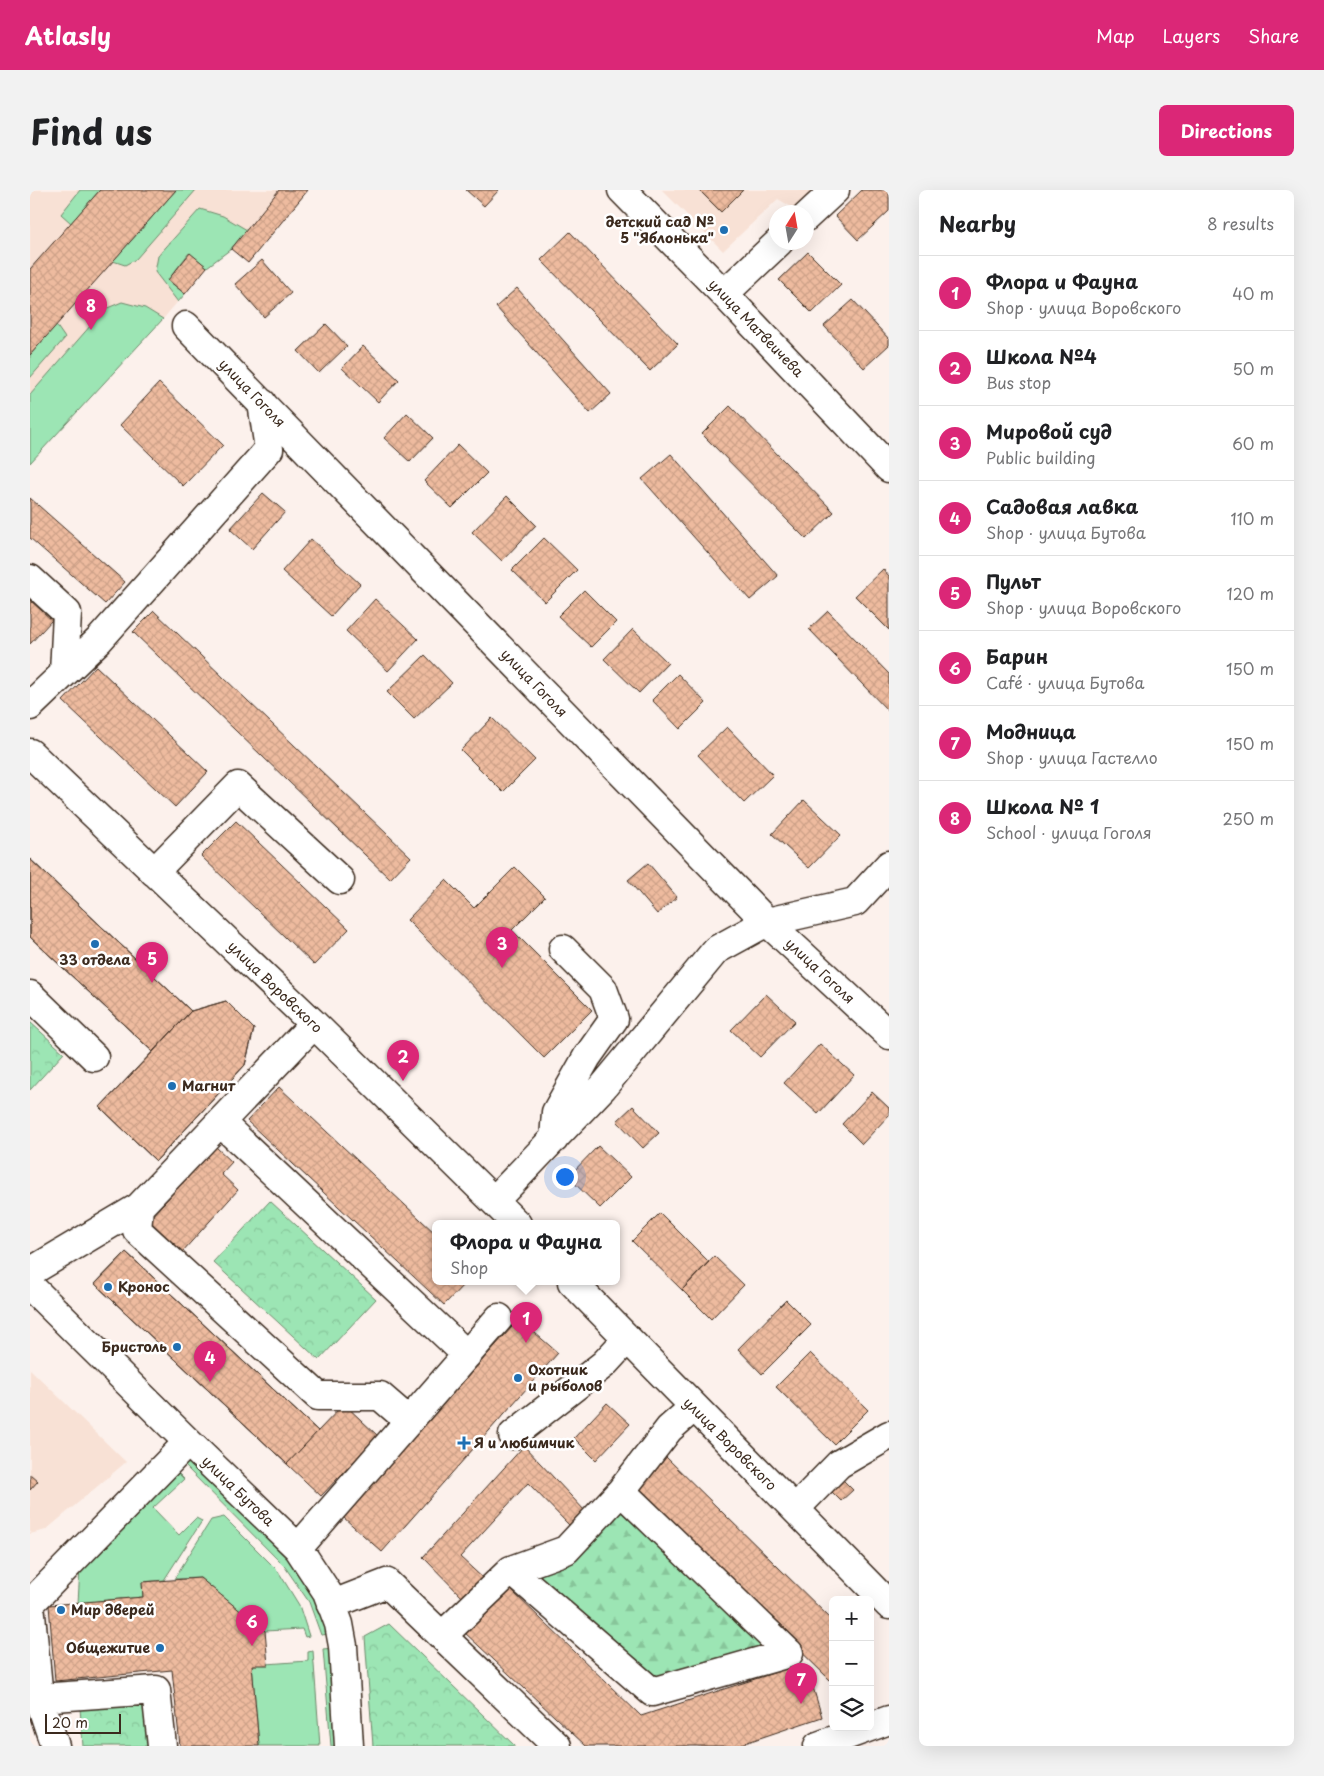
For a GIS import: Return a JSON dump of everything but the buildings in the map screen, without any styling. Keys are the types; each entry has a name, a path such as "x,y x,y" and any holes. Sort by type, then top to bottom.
{"street":[{"name":"улица Матвеичева","path":"622,190 724,294 889,468"},
{"path":"814,210 835,190"},
{"path":"724,294 771,250"},
{"name":"улица Гоголя","path":"186,326 767,922 889,1035"},
{"path":"30,706 99,640 269,449 262,403"},
{"path":"30,579 67,613 64,672"},
{"name":"улица Воровского","path":"30,754 314,1024 512,1220"},
{"path":"154,872 238,786 340,880"},
{"path":"494,1201 603,1087 716,950 767,922 855,902 889,865"},
{"path":"554,1139 556,1112 587,1057 614,1019 603,989 563,949"},
{"path":"30,995 94,1057"},
{"path":"31,1284 139,1206 314,1024"},
{"path":"220,1122 467,1355"},
{"path":"139,1206 137,1230 318,1396 380,1396 409,1422"},
{"name":"улица Бутова","path":"31,1284 188,1442 298,1548 327,1592 339,1624 343,1646 349,1746"},
{"name":"улица Воровского","path":"575,1285 889,1605"},
{"path":"298,1548 499,1318"},
{"path":"513,1435 604,1364 628,1339"},
{"path":"442,1636 511,1570 566,1550 621,1491 669,1429 694,1407"},
{"path":"795,1509 839,1464 889,1434"},
{"path":"55,1746 39,1698 30,1604 188,1442"},
{"path":"511,1570 652,1692 789,1654 621,1491"},
{"path":"331,1605 387,1584 556,1746"},
{"path":"39,1698 156,1690 162,1746"},
{"path":"818,1746 889,1720"}],"shaded area":[{"path":"30,190 308,190 248,263 231,249 207,267 163,319 30,463"},
{"name":"детский сад № 5 \"Яблонька\"","path":"662,190 818,190 802,205 788,205 778,199 769,205 769,208 723,251"},
{"path":"30,1369 126,1462 46,1530 30,1534"}],"green space":[{"path":"80,190 100,190 71,223 61,214"},
{"path":"176,190 196,190 136,259 125,265 113,261"},
{"path":"200,209 223,216 247,230 231,249 207,267 189,253 168,280 185,294 178,302 155,272 158,256"},
{"path":"122,302 145,308 163,319 30,463 30,395 105,309"},
{"path":"56,325 65,338 30,378 30,355"},
{"path":"30,1022 64,1053 30,1090"},
{"path":"270,1201 376,1299 319,1360 213,1262"},
{"path":"188,1455 292,1558 317,1598 330,1634 321,1635 309,1602 285,1567 182,1463"},
{"path":"175,1470 184,1479 153,1508 179,1535 196,1518 202,1521 164,1580 142,1582 143,1597 78,1603 80,1568"},
{"path":"619,1509 769,1649 655,1676 534,1573"},
{"path":"224,1517 278,1571 299,1605 309,1636 305,1637 302,1629 265,1631 200,1578 174,1579 211,1520"},
{"path":"389,1624 515,1746 373,1746 365,1637"},
{"path":"333,1648 340,1746 331,1746 323,1649"},
{"path":"313,1651 320,1746 259,1746 252,1665 308,1661 308,1652"},
{"path":"144,1702 148,1746 83,1746 80,1708"}],"place":[{"name":"детский сад № 5 \"Яблонька\"","path":"724,230"},
{"name":"Школа № 1","path":"91,330"},
{"name":"33 отдела","path":"95,944"},
{"name":"Мировой суд","path":"502,968"},
{"name":"Пульт","path":"152,983"},
{"name":"Школа №4","path":"403,1081"},
{"name":"Магнит","path":"172,1086"},
{"name":"Кронос","path":"108,1287"},
{"name":"Флора и Фауна","path":"526,1343"},
{"name":"Бристоль","path":"177,1347"},
{"name":"Охотник и рыболов","path":"518,1378"},
{"name":"Садовая лавка","path":"210,1382"},
{"name":"Я и любимчик","path":"464,1443"},
{"name":"Мир дверей","path":"61,1610"},
{"name":"Барин","path":"252,1646"},
{"name":"Общежитие","path":"160,1648"},
{"name":"Модница","path":"801,1704"}]}
